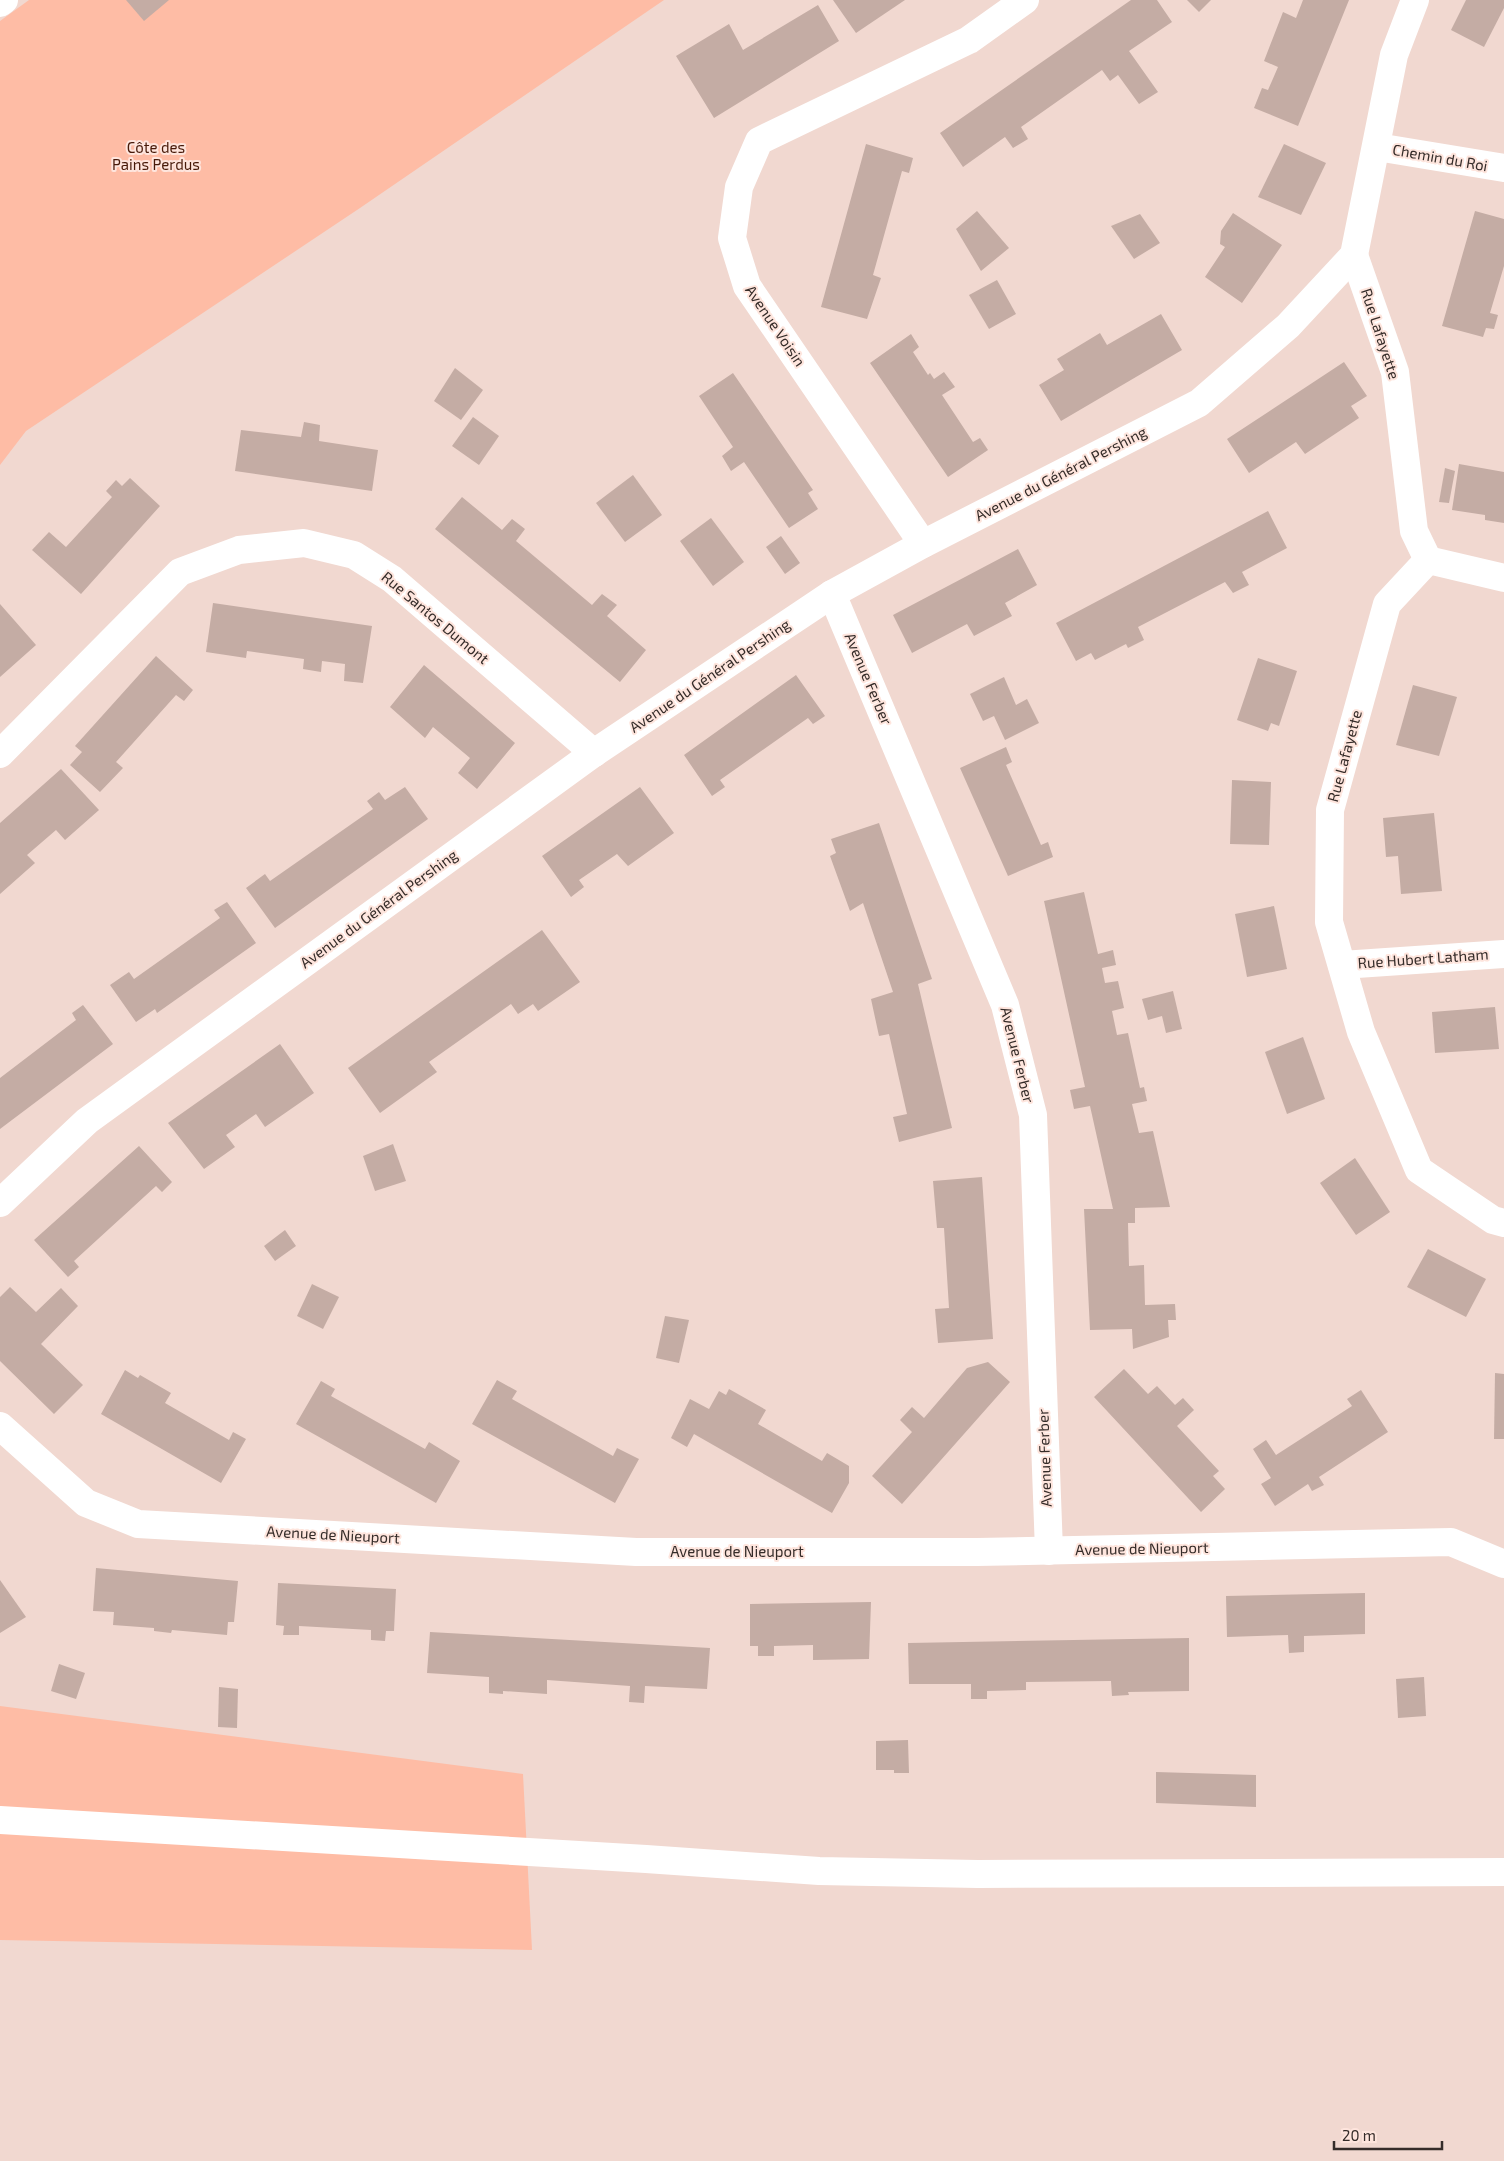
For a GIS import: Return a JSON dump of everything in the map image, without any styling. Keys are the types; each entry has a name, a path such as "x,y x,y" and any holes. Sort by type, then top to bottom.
{"street":[{"path":"0,3 4,0"},
{"name":"Avenue Voisin","path":"923,544 747,286 732,238 739,187 759,141 969,40 1024,0"},
{"path":"1354,255 1394,55 1414,0"},
{"name":"Chemin du Roi","path":"1377,147 1504,168"},
{"name":"Avenue du Général Pershing","path":"0,1203 87,1121 594,753 832,594 923,544 1199,403 1288,326 1354,255"},
{"name":"Rue Lafayette","path":"1354,255 1395,372 1414,531 1428,560 1387,604 1330,810 1329,922 1361,1032 1419,1170 1493,1220 1504,1223"},
{"name":"Rue Santos Dumont","path":"0,754 180,572 239,550 304,543 354,555 392,579 594,753"},
{"path":"1428,560 1504,578"},
{"name":"Avenue Ferber","path":"832,594 1005,1006 1033,1115 1049,1551"},
{"name":"Rue Hubert Latham","path":"1342,965 1504,954"},
{"name":"Avenue de Nieuport","path":"0,1426 86,1503 138,1524 636,1552 1049,1551 1451,1542 1504,1564"},
{"path":"0,1820 636,1858 818,1871 978,1874 1504,1872"}],"green space":[{"name":"Côte des Pains Perdus","path":"29,0 664,0 360,208 26,431 0,465 0,21"},
{"path":"0,1706 523,1774 532,1950 0,1940"}],"building":[{"path":"126,0 169,0 144,21"},
{"path":"833,0 905,0 856,33"},
{"path":"1131,0 1157,0 1172,22 1129,51 1158,92 1139,104 1118,75 1110,81 1102,70 1021,127 1028,139 1013,148 1005,137 963,167 940,133"},
{"path":"1187,0 1211,0 1199,12"},
{"path":"1303,0 1349,0 1298,126 1254,108 1262,88 1268,90 1278,67 1264,61 1283,12 1296,18"},
{"path":"1466,0 1504,0 1504,8 1484,47 1451,30"},
{"path":"818,5 839,41 714,118 676,56 729,24 743,50"},
{"path":"866,144 913,158 909,173 902,171 873,275 881,278 867,319 821,307"},
{"path":"1284,144 1326,163 1301,215 1258,197"},
{"path":"977,211 1009,248 981,271 956,229"},
{"path":"1475,211 1504,219 1504,266 1490,313 1498,315 1494,329 1486,328 1483,337 1442,326"},
{"path":"1233,213 1282,245 1242,303 1205,277 1225,247 1220,244 1221,231"},
{"path":"1140,214 1160,243 1134,259 1111,226"},
{"path":"997,280 1016,314 989,329 969,295"},
{"path":"1161,314 1182,350 1061,421 1039,385 1064,370 1057,359 1100,333 1107,345"},
{"path":"911,334 919,347 913,352 928,375 930,373 934,379 944,372 955,387 942,395 973,442 980,438 988,450 948,477 870,363"},
{"path":"1344,362 1367,396 1351,406 1359,418 1305,454 1296,442 1249,473 1227,439"},
{"path":"455,368 483,390 461,420 434,401"},
{"path":"733,373 813,490 808,493 818,509 789,528 744,462 731,471 722,456 733,447 699,396"},
{"path":"473,417 499,436 479,465 452,446"},
{"path":"304,422 320,425 319,441 378,450 372,491 235,471 241,430 301,437"},
{"path":"1459,464 1504,472 1504,523 1485,520 1485,515 1452,510"},
{"path":"1445,468 1455,471 1449,503 1439,502"},
{"path":"633,475 662,515 625,542 596,503"},
{"path":"130,478 160,506 81,594 32,550 49,532 66,547 112,497 106,491 116,480 122,486"},
{"path":"462,497 502,530 512,519 525,529 516,541 592,605 602,594 617,605 607,616 646,650 620,682 435,529"},
{"path":"1268,511 1287,548 1242,572 1249,585 1233,593 1225,582 1138,627 1144,640 1128,648 1126,644 1095,660 1091,653 1076,661 1056,623"},
{"path":"711,518 744,562 713,586 680,541"},
{"path":"781,536 800,563 785,574 766,547"},
{"path":"1018,549 1037,585 1005,603 1012,616 974,636 967,624 912,653 893,615"},
{"path":"213,603 372,626 363,683 344,681 345,664 322,661 321,672 303,669 304,659 247,651 246,658 206,652"},
{"path":"0,604 36,645 0,677"},
{"path":"156,656 193,690 184,701 176,695 116,762 123,768 100,792 70,765 82,752 75,746"},
{"path":"1258,658 1297,671 1279,726 1271,723 1268,731 1237,720"},
{"path":"424,665 515,743 477,789 458,773 470,758 433,727 425,738 390,707"},
{"path":"796,675 825,716 813,724 808,718 720,780 725,787 712,796 684,755"},
{"path":"1004,677 1016,705 1027,699 1039,723 1005,740 994,716 983,721 970,694"},
{"path":"1413,685 1457,697 1439,756 1396,745"},
{"path":"1006,747 1012,762 1006,765 1041,845 1048,842 1053,857 1008,876 960,768"},
{"path":"61,769 99,810 65,840 56,830 27,855 35,863 0,894 0,823"},
{"path":"1232,780 1271,782 1269,845 1230,844"},
{"path":"405,787 428,819 275,928 246,888 265,874 270,881 373,809 367,801 379,792 385,800"},
{"path":"640,787 674,833 628,866 617,854 579,880 584,887 571,897 542,856"},
{"path":"1434,813 1442,891 1401,894 1398,856 1386,857 1383,818"},
{"path":"879,823 932,979 918,984 952,1128 899,1142 893,1117 907,1114 889,1034 879,1036 871,999 893,992 863,903 850,911 830,856 836,853 831,839"},
{"path":"1084,892 1098,954 1113,950 1116,965 1102,968 1105,983 1118,981 1124,1008 1112,1011 1117,1035 1128,1033 1140,1088 1144,1087 1147,1101 1132,1104 1139,1133 1153,1131 1170,1207 1135,1208 1135,1223 1128,1223 1129,1266 1144,1265 1145,1305 1175,1304 1176,1320 1168,1320 1169,1337 1133,1349 1132,1329 1090,1330 1084,1209 1113,1209 1090,1106 1074,1109 1070,1090 1085,1087 1044,901"},
{"path":"227,902 256,943 157,1013 155,1009 136,1022 110,985 129,972 134,979 220,918 214,910"},
{"path":"1274,906 1287,969 1247,977 1235,914"},
{"path":"542,930 580,982 538,1011 533,1004 518,1014 511,1004 429,1062 437,1072 380,1113 348,1068"},
{"path":"1173,991 1182,1029 1166,1033 1162,1016 1148,1020 1142,999"},
{"path":"83,1005 113,1044 0,1129 0,1078 76,1020 72,1013"},
{"path":"1495,1007 1499,1049 1435,1053 1432,1012"},
{"path":"1303,1037 1325,1099 1287,1114 1265,1052"},
{"path":"280,1044 314,1093 265,1127 256,1114 226,1135 235,1147 204,1169 168,1123"},
{"path":"393,1144 406,1181 375,1191 363,1156"},
{"path":"139,1146 172,1182 162,1192 156,1186 74,1261 79,1267 68,1277 34,1240"},
{"path":"1355,1158 1390,1212 1356,1235 1320,1183"},
{"path":"982,1177 993,1339 938,1343 935,1309 949,1308 944,1228 937,1228 933,1181"},
{"path":"285,1230 296,1246 275,1261 264,1246"},
{"path":"1428,1249 1486,1279 1466,1317 1407,1287"},
{"path":"312,1284 339,1297 323,1329 297,1316"},
{"path":"10,1287 36,1312 61,1288 78,1306 41,1344 83,1385 54,1414 0,1361 0,1297"},
{"path":"665,1316 689,1320 679,1363 656,1358"},
{"path":"988,1362 1010,1382 902,1504 872,1476 912,1432 900,1420 912,1407 924,1418 967,1368"},
{"path":"1124,1369 1148,1394 1157,1386 1175,1405 1183,1398 1194,1410 1177,1426 1219,1471 1213,1476 1225,1489 1201,1512 1094,1397"},
{"path":"125,1370 138,1378 140,1375 171,1393 165,1403 229,1440 233,1432 246,1439 221,1483 101,1414"},
{"path":"1495,1373 1504,1374 1504,1439 1494,1439"},
{"path":"497,1380 517,1391 512,1399 613,1456 617,1448 639,1459 615,1503 472,1424"},
{"path":"321,1381 335,1389 331,1396 425,1449 429,1442 460,1461 436,1503 296,1424"},
{"path":"729,1389 766,1410 758,1424 822,1461 827,1453 849,1466 849,1483 832,1513 694,1434 687,1447 671,1438 690,1399 709,1409 719,1391 726,1395"},
{"path":"1361,1390 1388,1432 1319,1477 1324,1485 1312,1491 1308,1484 1275,1506 1261,1484 1271,1478 1253,1449 1266,1440 1276,1455 1352,1406 1347,1399"},
{"path":"96,1568 238,1581 234,1622 228,1622 227,1635 172,1630 171,1633 154,1631 154,1628 113,1625 114,1612 93,1611"},
{"path":"0,1580 26,1617 0,1633"},
{"path":"278,1583 396,1589 394,1631 386,1631 385,1641 371,1640 371,1630 299,1626 299,1635 283,1635 284,1626 276,1625"},
{"path":"1365,1593 1365,1634 1304,1636 1304,1652 1289,1653 1288,1635 1227,1637 1226,1596"},
{"path":"871,1602 869,1659 813,1660 813,1645 774,1646 774,1656 758,1656 758,1646 750,1646 750,1604"},
{"path":"430,1632 710,1648 707,1689 645,1686 644,1703 629,1702 630,1686 547,1680 547,1694 503,1691 503,1694 489,1693 489,1677 427,1673"},
{"path":"1189,1638 1189,1691 1128,1692 1129,1695 1112,1696 1111,1681 1026,1682 1026,1690 987,1691 987,1699 971,1699 971,1684 909,1684 908,1643"},
{"path":"59,1664 85,1673 76,1699 51,1691"},
{"path":"1424,1677 1426,1716 1398,1718 1396,1679"},
{"path":"219,1687 238,1689 237,1728 218,1727"},
{"path":"908,1740 909,1773 894,1773 894,1770 876,1770 876,1741"},
{"path":"1156,1772 1256,1775 1256,1807 1156,1803"}]}
